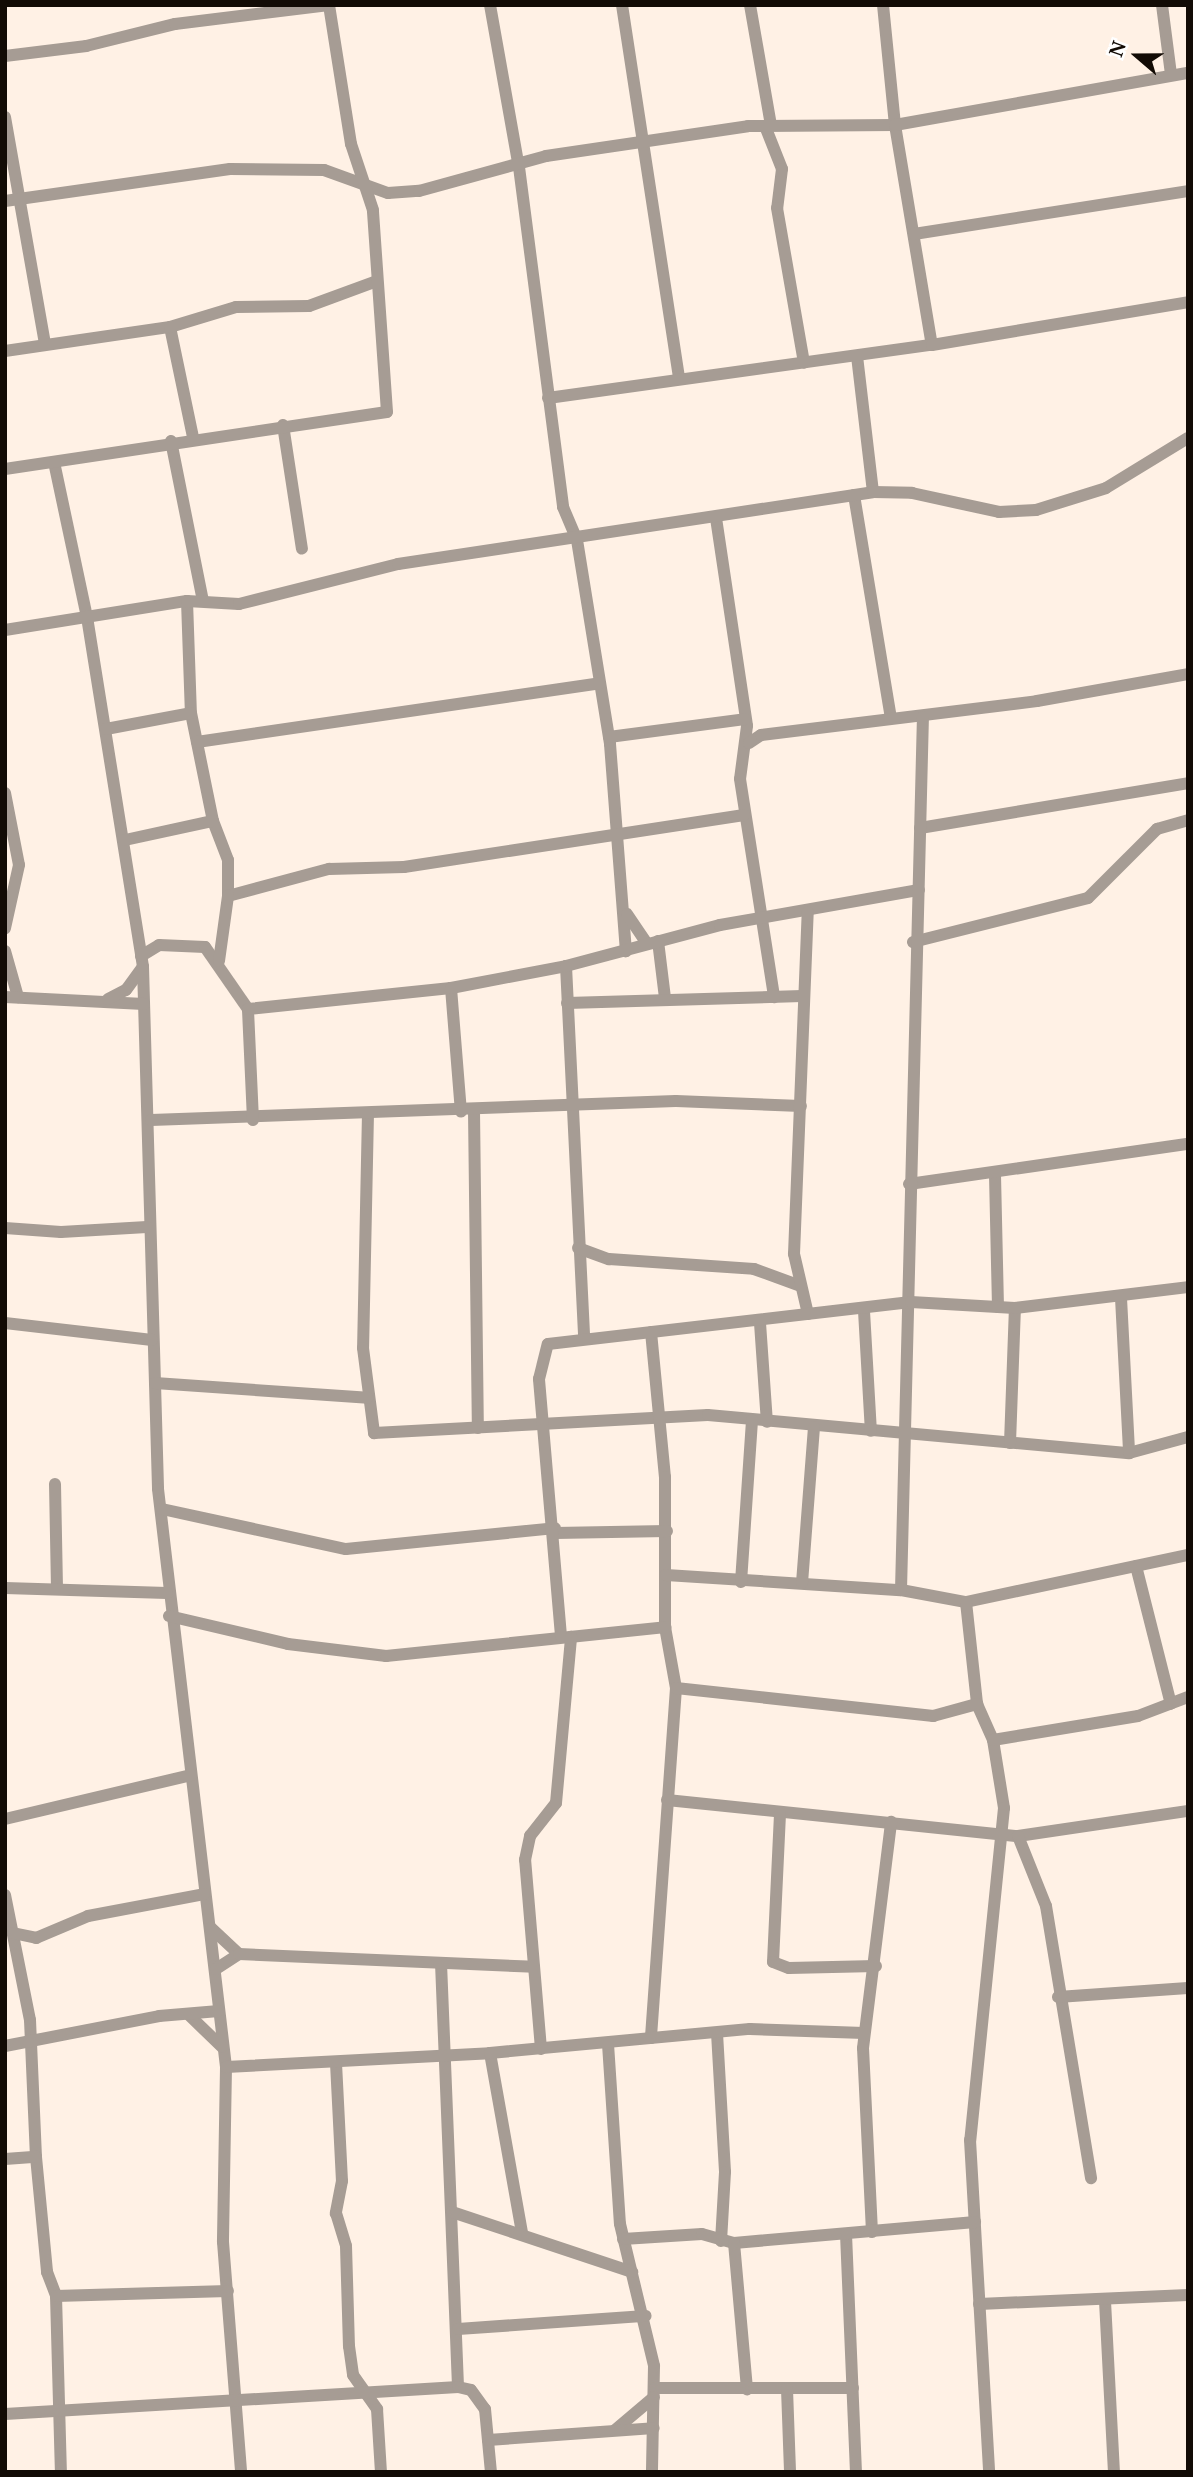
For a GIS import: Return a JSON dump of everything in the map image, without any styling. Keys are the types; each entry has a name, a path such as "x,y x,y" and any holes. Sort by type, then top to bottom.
{"street":[{"path":"5,56 86,46 175,24 329,5 351,144 370,187 377,281 387,353 387,412 193,437 5,469"},
{"path":"490,5 519,167 563,507 577,540 609,737 627,914 626,951"},
{"path":"622,5 680,379"},
{"path":"750,5 768,125 782,169 776,208 804,363"},
{"path":"883,5 895,125 932,345"},
{"path":"1162,5 1171,74"},
{"path":"5,201 230,169 324,170 370,187 419,191 519,167 546,156 768,125 895,125 1188,73"},
{"path":"5,117 45,344"},
{"path":"914,234 1186,194"},
{"path":"5,351 170,327 236,307 309,306 377,281"},
{"path":"548,398 932,345 1188,302"},
{"path":"170,327 193,437"},
{"path":"857,356 873,492"},
{"path":"283,425 303,549"},
{"path":"5,630 187,601 239,604 398,564 577,540 873,492 912,493 999,512 1035,510 1106,488 1188,438"},
{"path":"171,441 203,601"},
{"path":"54,462 87,617 125,841 142,961 151,1120 147,1227 167,1593 191,1775 197,1788 204,1894 211,1928 226,2067 221,2194 240,2399 241,2472"},
{"path":"854,495 891,718"},
{"path":"716,518 748,743 740,772 744,814 774,997"},
{"path":"187,601 191,713 213,821 228,860 226,936 219,961"},
{"path":"748,743 761,735 891,718 923,717 1188,674"},
{"path":"197,742 323,728 600,683"},
{"path":"106,729 191,713"},
{"path":"901,1590 909,1433 904,1304 923,717"},
{"path":"609,737 746,722 761,735"},
{"path":"920,828 1188,783"},
{"path":"5,793 19,865 5,928"},
{"path":"228,896 329,869 404,867 620,830 744,814"},
{"path":"914,942 1088,898 1157,829 1188,820"},
{"path":"125,841 213,821"},
{"path":"248,1009 266,1012 451,988 566,966 760,917 808,912 919,890"},
{"path":"808,912 802,996 798,1285 808,1314"},
{"path":"627,914 652,943 665,998"},
{"path":"108,999 126,990 142,961 159,945 205,947 226,936"},
{"path":"205,947 219,961 248,1009 253,1121"},
{"path":"5,951 12,997 108,999 144,1004"},
{"path":"566,966 584,1339"},
{"path":"451,988 467,1111 478,1428"},
{"path":"567,1003 802,996"},
{"path":"250,1031 266,1012"},
{"path":"151,1120 253,1121 368,1113 676,1101 801,1106"},
{"path":"368,1113 362,1271 368,1398 374,1433 660,1417 752,1420 1129,1453 1188,1437"},
{"path":"909,1184 995,1175 1188,1144"},
{"path":"995,1175 998,1307"},
{"path":"5,1228 61,1233 147,1227"},
{"path":"578,1248 609,1259 754,1269 798,1285"},
{"path":"541,2049 526,1843 556,1803 566,1637 544,1423 542,1349 584,1339 760,1324 808,1314 864,1311 904,1304 1015,1308 1121,1298 1188,1287"},
{"path":"1121,1298 1129,1453"},
{"path":"1010,1443 1015,1308"},
{"path":"864,1311 871,1431"},
{"path":"5,1323 152,1340"},
{"path":"760,1324 767,1422"},
{"path":"651,1332 660,1417 667,1531 665,1627 676,1689 652,2038"},
{"path":"155,1383 368,1398"},
{"path":"741,1582 752,1420"},
{"path":"802,1583 814,1427"},
{"path":"55,1484 57,1588"},
{"path":"162,1509 346,1549 555,1530 667,1531"},
{"path":"666,1575 741,1582 901,1590 966,1602 1188,1555"},
{"path":"1136,1566 1171,1704"},
{"path":"5,1588 167,1593"},
{"path":"966,1602 977,1704 993,1740 1004,1808 998,1834 988,1988 972,2087 975,2222 989,2472"},
{"path":"169,1616 288,1644 386,1656 665,1627"},
{"path":"676,1689 933,1716 977,1704"},
{"path":"993,1740 1171,1704 1188,1697"},
{"path":"5,1819 191,1775"},
{"path":"667,1800 780,1814 891,1822 1018,1836 1188,1811"},
{"path":"780,1814 773,1962 789,1968 876,1966"},
{"path":"872,2232 864,2033 876,1966 891,1822"},
{"path":"1018,1836 1046,1906 1058,1997 1075,2058 1091,2178"},
{"path":"13,1933 36,1938 88,1916 204,1894"},
{"path":"5,1895 32,2045 36,2157 47,2272 56,2296 61,2472"},
{"path":"211,1928 239,1954"},
{"path":"216,1969 239,1954 534,1967"},
{"path":"441,1963 443,2056 458,2329 458,2387"},
{"path":"1058,1997 1188,1988"},
{"path":"5,2046 32,2045 130,2021 219,2011"},
{"path":"189,2015 222,2047"},
{"path":"717,2033 728,2242 747,2389"},
{"path":"226,2067 491,2053 717,2033 864,2033"},
{"path":"608,2044 623,2239 646,2316 655,2393 652,2472"},
{"path":"491,2053 522,2233"},
{"path":"336,2063 342,2181 336,2224 346,2246 353,2375 377,2409 381,2472"},
{"path":"5,2159 36,2157"},
{"path":"452,2212 522,2233 632,2272"},
{"path":"623,2239 702,2234 728,2242 975,2222"},
{"path":"846,2234 856,2472"},
{"path":"56,2296 228,2291"},
{"path":"979,2304 1105,2301 1188,2295"},
{"path":"1105,2301 1114,2472"},
{"path":"458,2329 646,2316"},
{"path":"5,2414 240,2399 366,2396 458,2387 481,2400 491,2472"},
{"path":"611,2432 655,2393 853,2388"},
{"path":"786,2389 790,2472"},
{"path":"488,2440 654,2428"}]}
